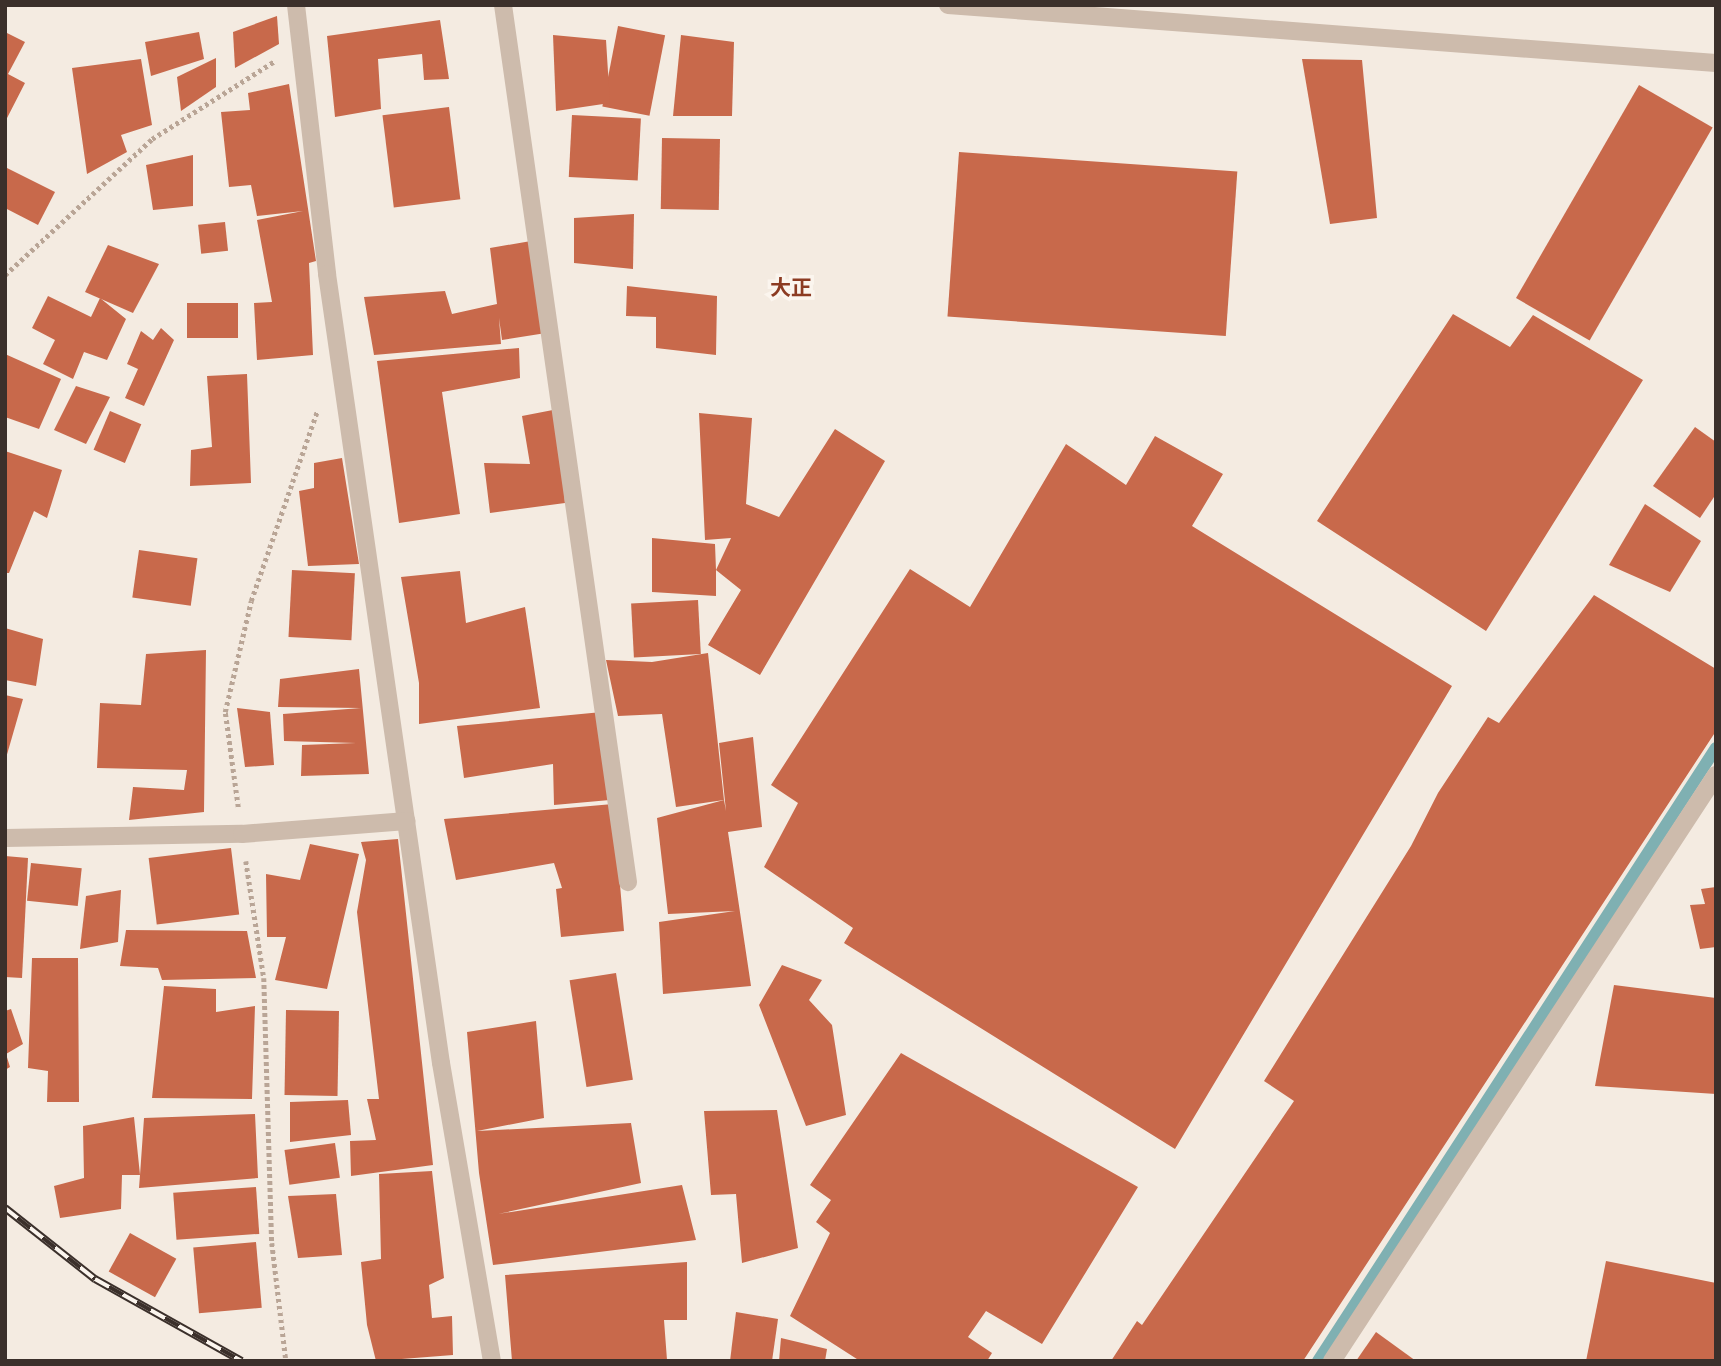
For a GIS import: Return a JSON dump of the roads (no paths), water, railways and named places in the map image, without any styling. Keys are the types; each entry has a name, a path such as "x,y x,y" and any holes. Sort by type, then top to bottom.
{"street":[{"path":"296,5 327,274 406,821 441,1063 492,1361"},
{"path":"503,5 628,882"},
{"path":"948,5 1117,9 1716,62"},
{"path":"1332,1361 1716,775"},
{"path":"5,838 242,834 406,821"}],"waterway":[{"path":"1318,1361 1716,748"}],"railway":[{"path":"5,1208 95,1279 242,1361"}],"district":[{"name":"大正","path":"791,288"}]}
